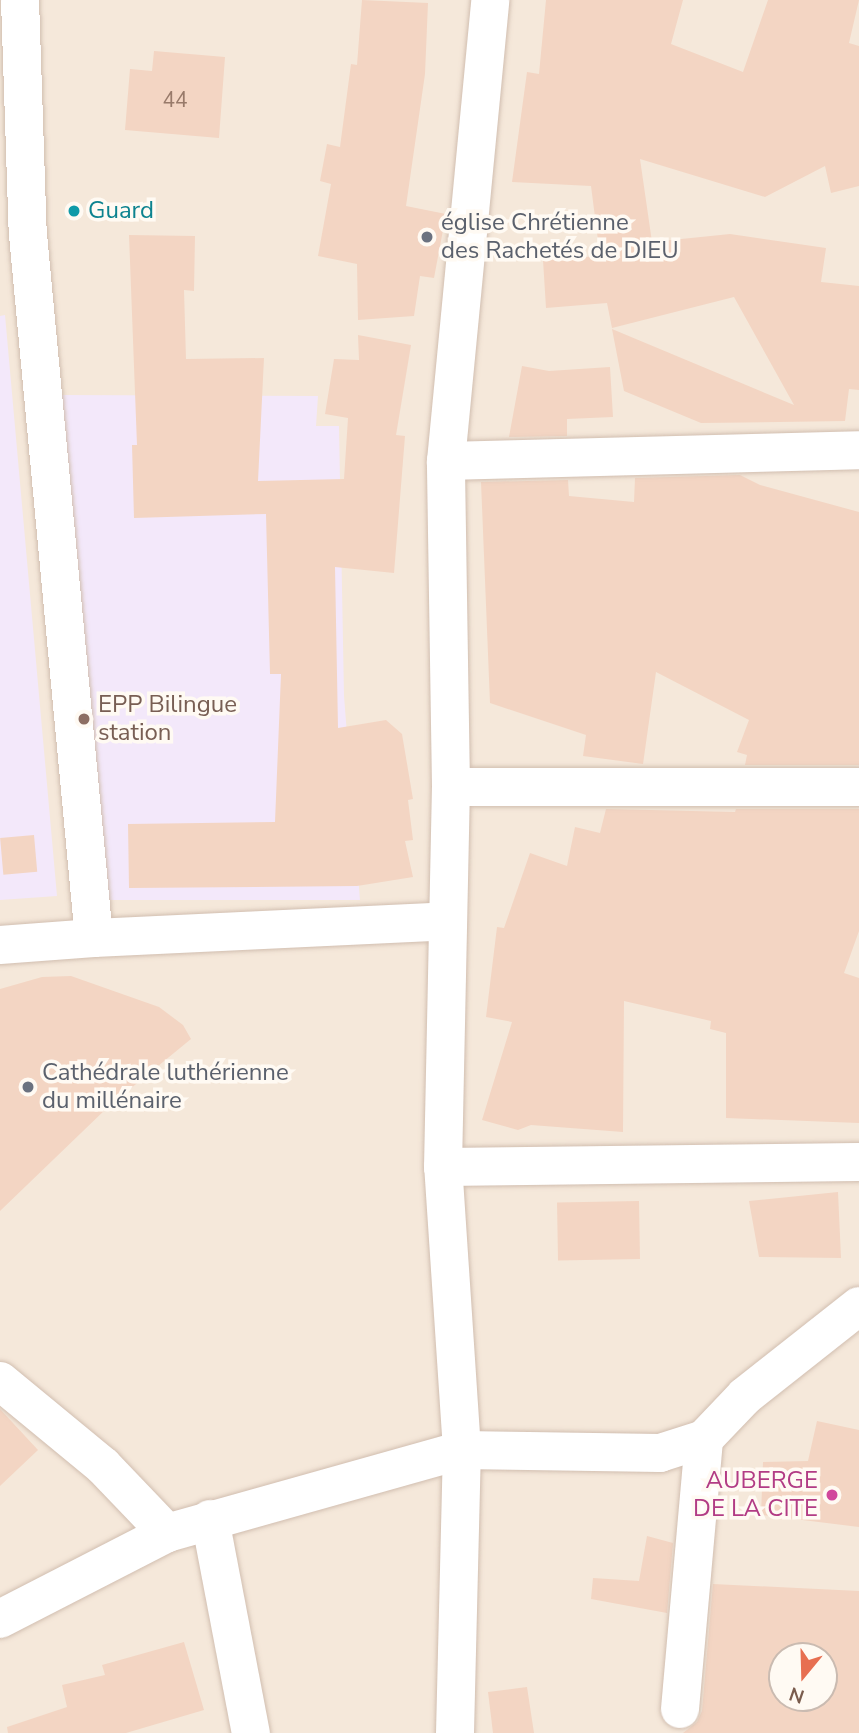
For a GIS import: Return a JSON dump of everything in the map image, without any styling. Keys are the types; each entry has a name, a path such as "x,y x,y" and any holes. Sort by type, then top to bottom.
{"street":[{"path":"20,0 28,235 94,938"},
{"path":"455,1733 462,1450 443,1167 451,787 446,461 489,0"},
{"path":"446,461 859,450"},
{"path":"451,787 859,787"},
{"path":"0,944 448,921"},
{"path":"443,1167 859,1162"},
{"path":"11,1604 167,1533 462,1450 660,1453 704,1439 745,1396 859,1306"},
{"path":"0,1381 103,1466 167,1533"},
{"path":"680,1709 704,1439"},
{"path":"210,1519 251,1733"}],"shaded area":[{"path":"0,0 859,0 859,1733 0,1733"},
{"path":"5,315 57,896 0,900 0,316"},
{"path":"56,395 318,396 316,426 339,426 344,696 360,900 103,900"}],"building":[{"path":"362,0 428,3 425,74 406,206 446,214 434,278 420,276 414,316 358,320 357,264 318,256 331,184 320,181 327,144 340,147 351,64 357,65"},
{"path":"546,0 683,0 671,44 743,72 768,0 859,0 849,43 859,46 859,186 831,193 825,166 765,197 640,159 652,242 730,234 826,248 821,282 859,286 859,390 849,389 845,421 701,423 624,391 612,329 794,405 734,297 612,328 607,303 546,308 543,260 600,256 591,186 512,182 527,72 539,74"},
{"path":"154,51 225,57 219,138 125,130 130,69 152,71"},
{"path":"129,235 195,236 194,291 184,290 186,359 264,358 258,481 344,479 348,418 325,414 334,359 359,360 358,335 411,345 396,435 405,436 394,573 335,567 338,728 386,720 402,734 413,799 408,800 413,840 405,841 413,877 357,886 129,888 128,824 275,822 281,674 270,674 266,514 134,518 132,445 137,445"},
{"path":"522,366 549,371 610,367 613,417 567,419 567,436 509,437"},
{"path":"740,475 760,485 859,512 859,765 745,765 747,755 737,752 749,720 656,672 643,764 583,756 586,735 490,703 481,482 568,480 569,496 634,502 635,478"},
{"path":"606,809 735,812 736,809 859,809 859,931 844,973 859,978 859,1123 726,1118 726,1033 710,1029 711,1021 624,1001 623,1132 531,1125 518,1130 482,1120 512,1022 486,1017 497,927 504,928 530,853 567,866 575,827 600,833"},
{"path":"34,835 37,872 3,875 0,838"},
{"path":"71,976 159,1007 183,1025 191,1039 108,1107 0,1211 0,989 42,977"},
{"path":"838,1192 841,1258 759,1257 749,1201"},
{"path":"639,1201 640,1259 558,1260 557,1202"},
{"path":"0,1409 38,1450 0,1486"},
{"path":"817,1421 859,1430 859,1527 761,1515 763,1462 808,1461"},
{"path":"647,1536 673,1543 667,1613 591,1599 593,1578 639,1581"},
{"path":"713,1584 859,1591 859,1733 683,1733 697,1722 702,1711"},
{"path":"184,1642 204,1710 126,1733 8,1733 7,1727 67,1707 62,1685 105,1675 102,1665"},
{"path":"527,1687 534,1733 493,1733 488,1692"}],"place":[{"name":"Guard","path":"74,211"},
{"name":"église Chrétienne des Rachetés de DIEU","path":"427,237"},
{"name":"EPP Bilingue station","path":"84,719"},
{"name":"Cathédrale luthérienne du millénaire","path":"28,1087"},
{"name":"AUBERGE DE LA CITE","path":"832,1495"}]}
